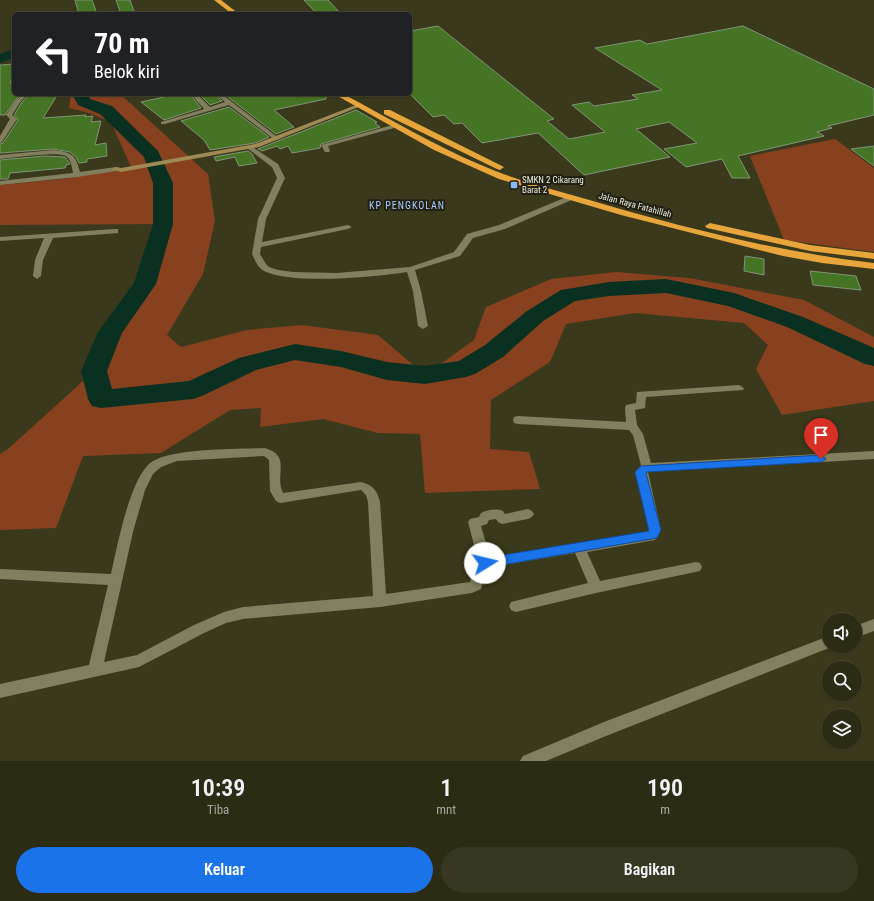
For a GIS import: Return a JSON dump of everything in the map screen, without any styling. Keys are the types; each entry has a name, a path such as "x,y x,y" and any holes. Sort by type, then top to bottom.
{"highway":[{"path":"215,2 224,12"},
{"path":"215,2 232,12"},
{"name":"Jalan Raya Fatahillah","path":"341,96 396,126 477,167 572,198 783,253 822,260 874,266"},
{"name":"Jalan Raya Fatahillah","path":"357,96 489,163 530,178 635,208 781,243 836,252 874,256"}],"street":[{"path":"14,119 9,115 19,100 25,96"},
{"path":"196,96 208,109"},
{"path":"222,96 277,139"},
{"path":"163,122 230,103"},
{"path":"0,183 77,175 249,148 277,139 358,106"},
{"path":"0,119 14,119"},
{"path":"0,141 14,119"},
{"path":"328,151 324,145 396,126"},
{"path":"249,148 275,166 281,178 262,219 256,254 266,269 277,273 291,275 368,274 410,269 457,254 462,251 465,242 470,236 502,227 572,198"},
{"path":"0,157 63,153 73,159 77,175"},
{"path":"258,244 348,228"},
{"path":"0,239 115,231"},
{"path":"37,276 39,260 50,236"},
{"path":"410,269 417,291 423,326"},
{"path":"648,468 638,434 632,426 630,408 641,405 641,394 739,388"},
{"path":"518,420 632,426"},
{"path":"95,670 115,580 139,490 149,471 157,464 176,457 265,452 272,455 275,459 276,491 280,498 360,486 370,490 374,502 380,600"},
{"path":"0,691 139,661 199,629 224,618 243,613 380,600 472,587 476,585 478,581 480,565 485,563 651,536 655,533 641,472 642,470 648,468 874,455"},
{"path":"485,563 474,522 484,521 485,516 499,514 502,519 528,514"},
{"path":"579,548 596,587"},
{"path":"516,606 596,587 696,568"},
{"path":"0,574 115,580"},
{"path":"862,629 874,625"},
{"path":"528,761 604,729 822,645"}],"shaded area":[{"path":"71,96 122,96 208,174 215,221 203,274 167,335 181,347 247,330 302,325 378,335 425,375 474,340 486,307 551,279 616,272 689,278 804,300 874,337 874,401 782,415 756,369 768,345 744,323 635,313 566,324 550,362 491,400 490,449 529,452 540,489 425,493 420,434 378,433 323,419 260,427 261,408 230,410 161,453 83,456 56,528 0,530 0,454 8,449 94,371 112,331 145,284 163,224 0,225 0,185 62,179 131,167 111,122 89,113 69,108"},
{"path":"835,139 874,168 874,252 784,240 750,156"}],"building":[{"path":"75,0 92,0 96,12 78,12"},
{"path":"116,0 130,0 134,12 120,12"},
{"path":"304,0 328,0 339,12 315,12"},
{"path":"438,26 554,119 547,121 569,139 605,132 572,105 589,102 594,106 638,99 632,95 662,90 595,48 640,40 647,44 743,26 874,89 874,115 828,126 832,128 817,132 824,136 738,156 750,178 732,178 722,159 686,167 664,149 697,143 669,122 636,129 670,157 584,175 538,133 482,143 462,123 454,124 444,115 433,117 412,96 412,31"},
{"path":"12,64 12,78 10,83 12,83 12,96 19,96 5,115 0,115 0,65"},
{"path":"28,96 57,96 43,118 86,115 85,117 93,116 91,122 101,121 95,145 106,143 107,156 87,159 87,162 79,163 76,157 70,152 54,149 0,153 0,144 3,143 18,120 14,115 22,102"},
{"path":"169,96 192,96 201,108 164,120 141,102"},
{"path":"201,96 217,96 222,101 210,105"},
{"path":"227,96 325,96 326,99 274,110 294,127 276,134"},
{"path":"229,107 269,137 255,143 210,150 204,140 181,121"},
{"path":"356,110 377,122 375,123 380,127 321,144 320,148 292,153 288,146 280,149 277,146 262,151 258,149"},
{"path":"874,146 874,166 851,149"},
{"path":"248,151 252,154 257,163 239,166 235,157 216,161 214,157"},
{"path":"44,156 65,157 70,164 66,165 65,168 10,173 8,179 0,179 0,160"},
{"path":"745,256 764,259 764,275 744,271"},
{"path":"810,271 856,276 861,290 813,285"}],"waterway":[{"path":"0,59 12,54"},
{"path":"81,96 84,102 106,110 152,155 163,183 163,224 145,284 110,332 94,371 101,399 193,390 248,364 295,352 341,359 387,371 425,375 466,368 494,351 535,316 569,295 609,289 666,286 734,300 795,322 874,358"}],"place":[{"name":"SMKN 2 Cikarang Barat 2","path":"514,185"}],"district":[{"name":"KP PENGKOLAN","path":"407,205"}],"route":[{"path":"485,563 653,535 655,530 641,472 645,468 749,464 821,459"}]}
